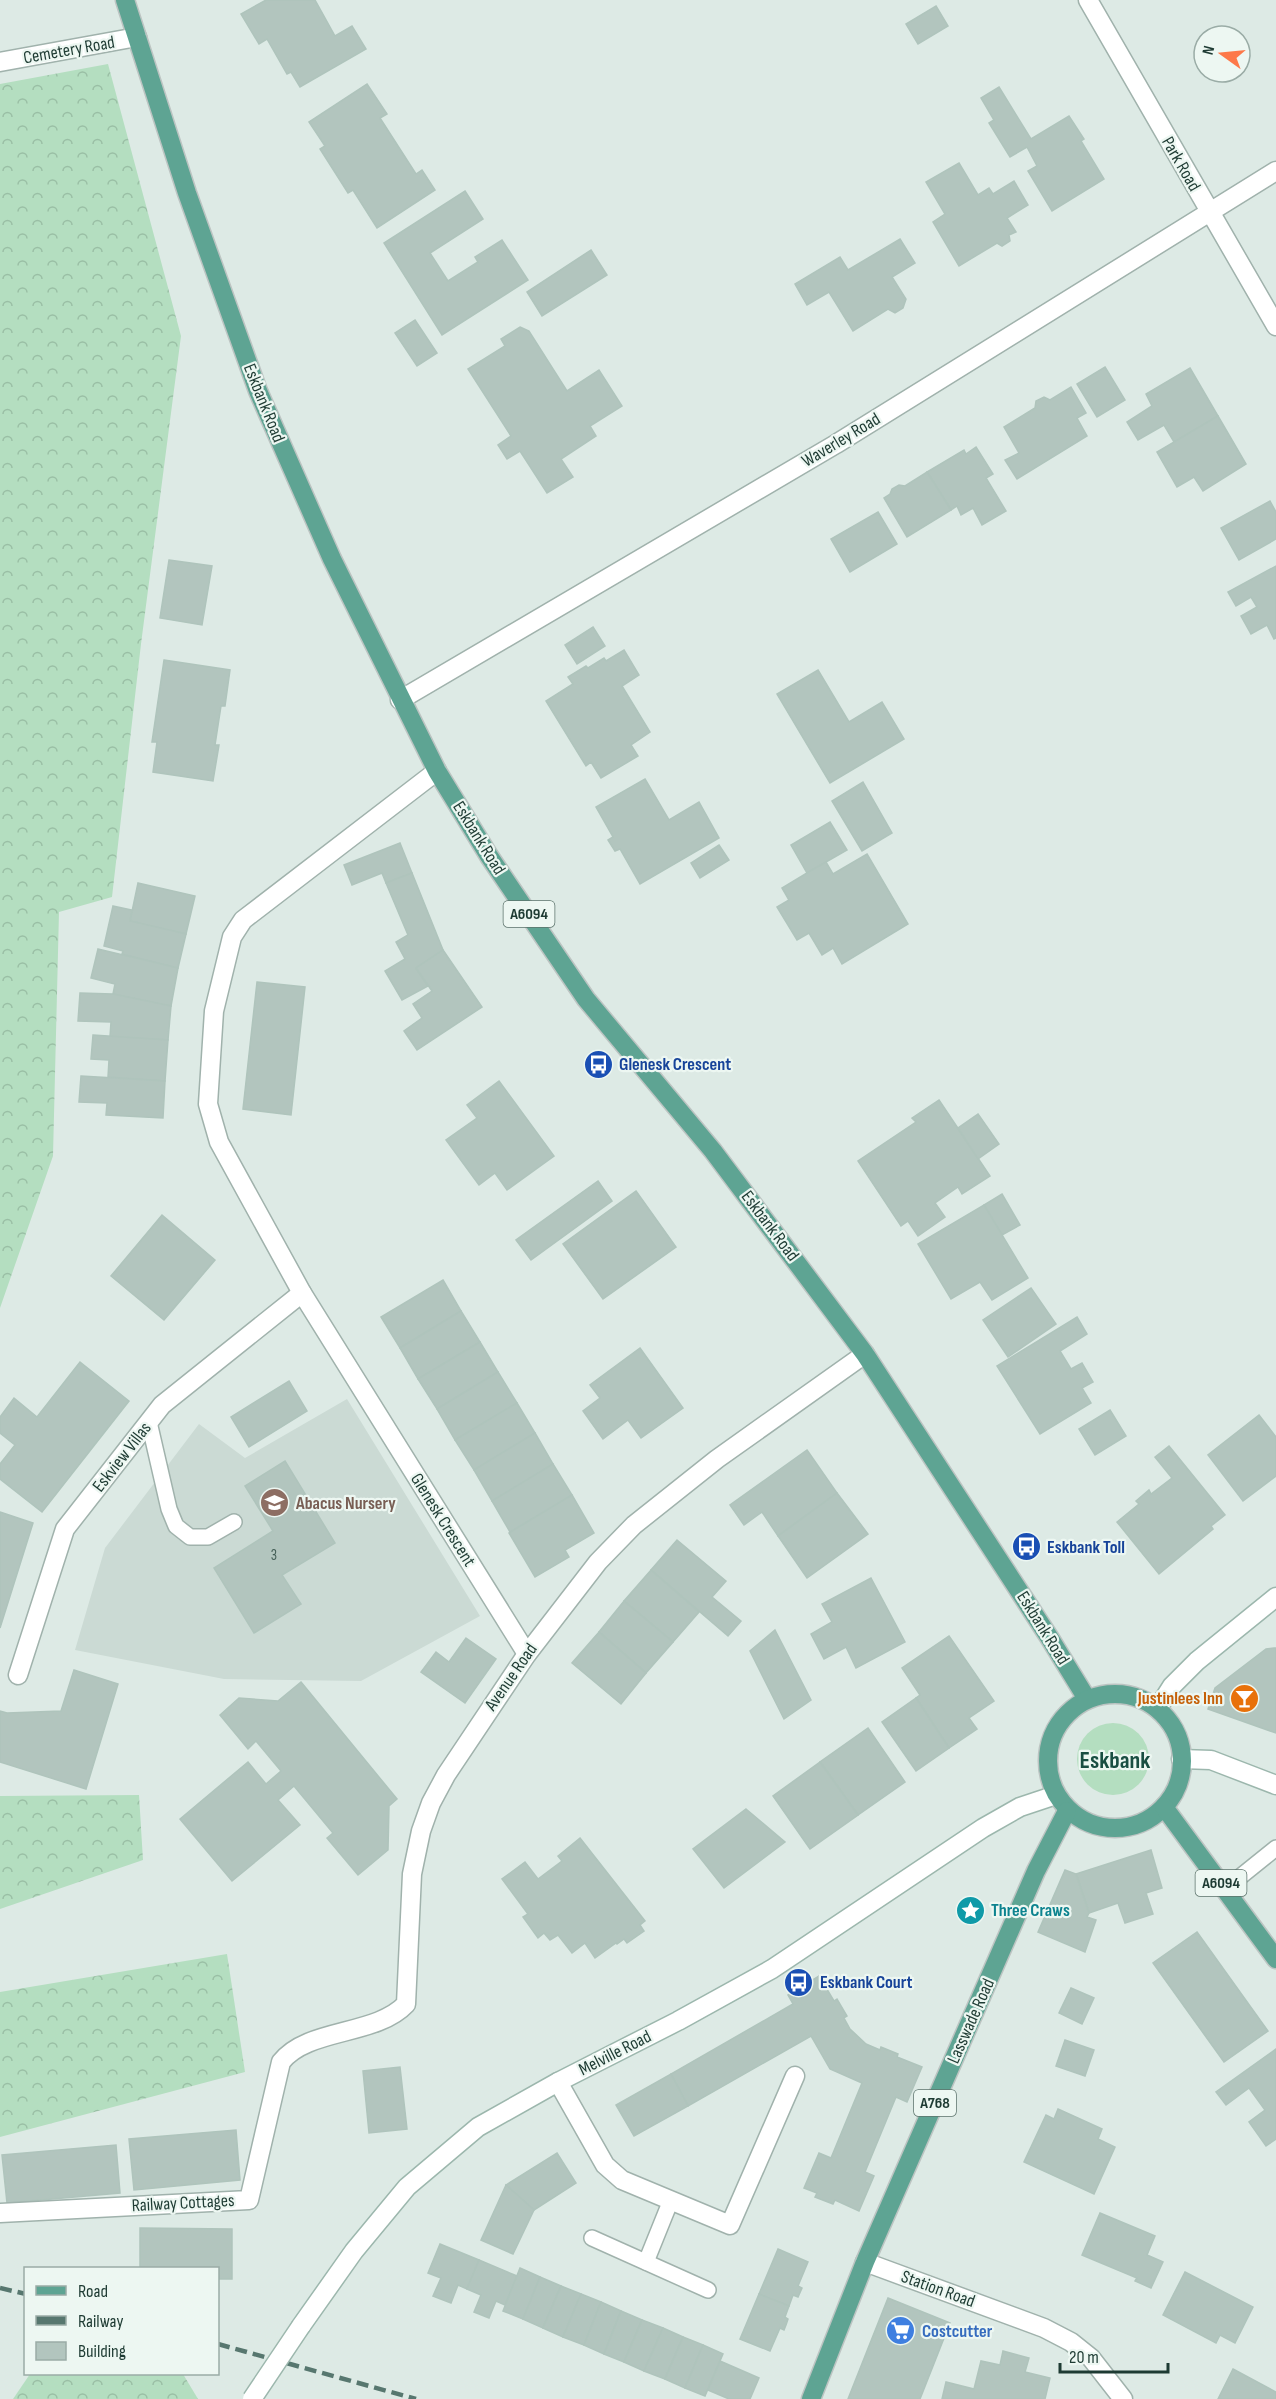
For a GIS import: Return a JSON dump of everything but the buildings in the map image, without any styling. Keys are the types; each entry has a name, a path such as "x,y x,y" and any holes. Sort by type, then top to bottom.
{"main road":[{"name":"Eskbank Road","path":"131,3 137,37 187,193 258,392 332,559 437,771 489,856 586,999 712,1151 865,1354 1087,1699"},
{"path":"1114,1691 1145,1699 1158,1708 1175,1731 1181,1759 1180,1774 1174,1795 1164,1807 1134,1827 1118,1829 1098,1827 1067,1811 1056,1795 1048,1762 1050,1743 1058,1725 1071,1710 1087,1699 1099,1693 1114,1691"},
{"name":"A6094","path":"1164,1807 1276,1959"},
{"name":"Lasswade Road","path":"811,2399 865,2262 1035,1871 1067,1811"}],"street":[{"name":"Park Road","path":"1088,0 1276,326"},
{"name":"Cemetery Road","path":"0,62 137,37"},
{"name":"Waverley Road","path":"400,700 836,444 1276,171"},
{"name":"Glenesk Crescent","path":"437,771 243,920 232,937 214,1011 208,1104 219,1142 302,1293 527,1654"},
{"name":"Eskview Villas","path":"18,1675 65,1529 162,1405 302,1293"},
{"name":"Avenue Road","path":"288,2053 310,2043 389,2018 406,2004 412,1874 421,1831 431,1803 446,1775 527,1654 591,1570 634,1525 717,1459 865,1354"},
{"path":"1158,1708 1172,1686 1197,1661 1276,1597"},
{"path":"1181,1759 1211,1760 1276,1785"},
{"name":"Melville Road","path":"252,2399 354,2251 407,2187 478,2127 772,1969 983,1828 1020,1807 1056,1795"},
{"name":"Railway Cottages","path":"0,2213 249,2200 281,2062 288,2053"},
{"path":"558,2082 605,2165 622,2180 730,2225 795,2076"},
{"name":"Station Road","path":"865,2262 1044,2328 1071,2342 1091,2358 1123,2399"}],"lane":[{"path":"149,1422 169,1509 176,1526 190,1537 208,1537 234,1522"},
{"path":"1225,1889 1276,1848"},
{"path":"646,2262 671,2200"},
{"path":"592,2238 708,2290"}],"shaded area":[{"name":"Abacus Nursery","path":"347,1399 480,1616 361,1681 224,1679 75,1650 105,1548 199,1424 245,1458"}],"green space":[{"path":"108,64 181,336 141,644 112,897 59,912 53,1156 0,1308 0,84"},
{"path":"1120,1723 1139,1733 1147,1745 1149,1759 1147,1773 1139,1785 1127,1793 1106,1795 1087,1785 1079,1773 1077,1752 1087,1733 1099,1725"},
{"path":"139,1795 143,1860 0,1909 0,1796"},
{"path":"227,1954 245,2072 0,2137 0,1992"},
{"path":"29,2375 184,2375 198,2399 13,2399"}],"railway":[{"path":"0,2288 24,2294"},
{"path":"219,2344 416,2399"}],"place":[{"name":"Glenesk Crescent","path":"598,1064"},
{"name":"Abacus Nursery","path":"275,1503"},
{"name":"Eskbank Toll","path":"1026,1547"},
{"name":"Justinlees Inn","path":"1244,1698"},
{"name":"Three Craws","path":"970,1910"},
{"name":"Eskbank Court","path":"799,1982"},
{"name":"Costcutter","path":"901,2331"}],"district":[{"name":"Eskbank","path":"1115,1760"}]}
